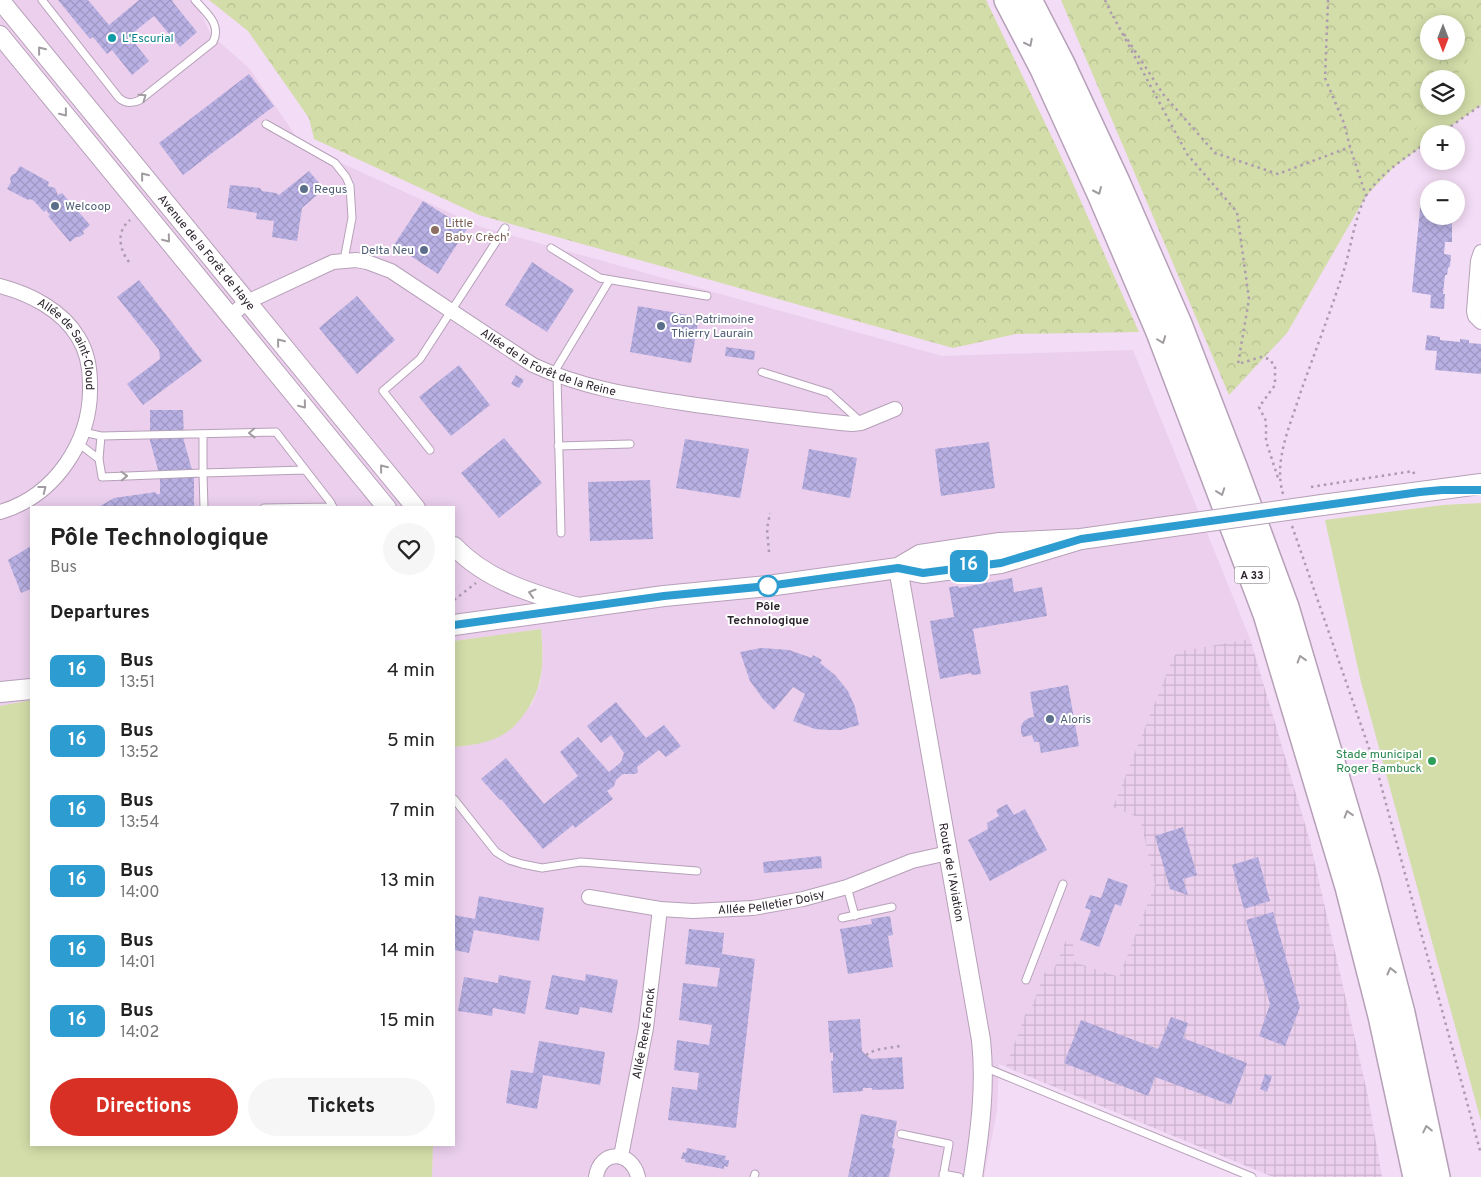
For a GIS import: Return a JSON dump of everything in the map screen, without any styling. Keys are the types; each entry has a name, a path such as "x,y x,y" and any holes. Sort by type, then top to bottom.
{"highway":[{"name":"A 33","path":"1007,0 1043,69 1101,196 1155,322 1212,467 1266,614 1348,887 1381,1016 1416,1177"},
{"name":"A 33","path":"1029,0 1062,64 1117,182 1179,324 1236,469 1286,607 1368,880 1402,1013 1437,1177"}],"main road":[{"path":"455,625 664,596 768,586 898,568 923,573 1001,563 1081,539 1481,484"},
{"path":"1442,490 1481,490"}],"street":[{"name":"Avenue de la Forêt de Haye","path":"0,0 414,506"},
{"name":"Avenue de la Forêt de Haye","path":"0,35 385,506"},
{"path":"1481,252 1478,261 1474,311 1475,316 1481,322"},
{"name":"Allée de la Forêt de la Reine","path":"230,316 247,302 333,262 344,260 367,262 391,271 533,365 582,385 622,394 787,418 852,424 861,423 895,409"},
{"name":"Allée de Saint-Cloud","path":"0,286 42,302 61,317 79,338 90,370 89,412 81,438 66,464 54,480 24,502 0,512"},
{"name":"Avenue de la Forêt de Haye","path":"370,488 375,506"},
{"path":"455,547 487,573 524,590 579,608"},
{"name":"Route de l'Aviation","path":"898,568 978,1023 983,1066 983,1109 973,1177"},
{"name":"Allée Pelletier Doisy","path":"589,897 660,909 753,908 803,899 847,887 912,861 948,854"},
{"name":"Allée René Fonck","path":"621,1156 646,1028 660,909"},
{"path":"596,1177 597,1170 602,1162 608,1158 621,1156 630,1160 636,1167 638,1177"}],"lane":[{"path":"42,0 119,98 129,103 140,100 212,42 216,35 214,24 195,0"},
{"path":"266,124 335,163 346,177 350,186 352,218 344,260"},
{"path":"430,450 383,390 420,359 505,228"},
{"path":"551,248 600,278 609,281 707,296"},
{"path":"561,533 555,375 609,281"},
{"path":"762,372 829,392 861,423"},
{"path":"81,438 276,432 333,506"},
{"path":"203,434 204,506"},
{"path":"100,436 99,459 102,477 305,470"},
{"path":"81,438 99,459"},
{"path":"558,446 630,444"},
{"path":"455,800 496,852 509,860 522,864 542,868 581,862 697,871"},
{"path":"1026,980 1063,884"},
{"path":"847,887 855,916"},
{"path":"842,918 892,907"},
{"path":"983,1066 1252,1177"},
{"path":"901,1134 949,1144 943,1176 959,1177"}],"path":[{"path":"1105,0 1188,154 1237,212 1249,299 1238,364 1261,357 1269,359 1275,366 1275,385 1259,407 1266,421 1266,441 1284,500"},
{"path":"1328,0 1325,78 1344,123 1366,196"},
{"path":"1113,16 1163,94 1214,153 1278,174 1350,147"},
{"path":"1453,125 1481,105"},
{"path":"1281,487 1279,472 1283,446 1322,329 1344,272 1366,196 1394,167 1420,148"},
{"path":"129,262 122,249 121,230 123,226 143,210"},
{"path":"769,552 767,529 770,513"},
{"path":"1291,522 1378,774 1481,1154"},
{"path":"455,599 476,582"},
{"path":"866,1055 873,1050 903,1045"}],"shaded area":[{"path":"0,0 195,0 211,35 249,68 302,145 481,227 942,356 1133,350 1250,639 1309,838 1367,1092 1382,1177 1273,1177 999,1064 997,1111 984,1177 432,1177 433,1146 455,1146 455,747 467,746 532,705 541,681 543,653 541,629 455,641 455,506 30,506 30,700 0,706"},
{"path":"1250,639 1309,838 1367,1092 1382,1177 1273,1177 1006,1067 1027,1010 1032,1006 1045,972 1052,974 1066,940 1073,942 1074,962 1119,977 1155,885 1140,818 1113,807 1173,658 1182,651"}],"green space":[{"path":"209,0 986,0 1058,150 1139,332 1016,334 953,348 479,215 314,139 309,118 248,31"},
{"path":"1061,0 1481,0 1481,42 1461,70 1420,70 1420,115 1426,115 1366,196 1287,333 1229,395"},
{"path":"1373,0 1481,0 1481,105 1453,125 1420,125 1420,148 1394,167 1366,196"},
{"name":"Stade municipal Roger Bambuck","path":"1481,503 1481,1121 1361,682 1325,520 1443,505"},
{"path":"541,629 542,664 535,696 522,717 512,728 499,737 488,741 455,747 455,641"},
{"path":"30,700 30,1146 433,1146 432,1177 0,1177 0,706"}],"building":[{"name":"L'Escurial","path":"58,0 88,0 109,25 139,0 173,0 197,32 180,47 154,16 129,36 149,61 132,75 112,50 107,54 93,37 90,39"},
{"path":"249,74 274,106 183,175 159,143"},
{"name":"Welcoop","path":"20,166 49,182 48,186 55,188 58,195 62,193 90,225 83,231 84,234 70,242 48,216 50,215 46,210 44,212 34,201 28,200 7,189 11,182 10,178"},
{"path":"309,171 324,189 302,208 297,241 272,237 274,221 256,219 257,213 227,208 230,185 260,188 262,191 279,195"},
{"path":"423,201 467,229 438,274 394,245"},
{"path":"1420,209 1420,225 1452,225 1452,242 1445,242 1444,254 1451,255 1450,266 1447,275 1445,275 1444,309 1430,308 1431,295 1412,292"},
{"path":"532,262 574,290 547,332 505,305"},
{"path":"139,280 202,361 143,405 127,384 160,359 159,350 117,297"},
{"path":"357,296 395,340 357,374 319,328"},
{"path":"638,306 699,317 691,363 630,352"},
{"path":"1427,335 1440,337 1440,340 1460,342 1460,339 1469,340 1469,343 1481,344 1481,374 1435,370 1437,351 1425,350"},
{"path":"726,347 755,351 754,360 725,356"},
{"path":"459,365 490,405 451,436 419,397"},
{"path":"516,375 524,380 519,388 511,384"},
{"path":"150,410 183,410 184,441 194,477 194,506 100,506 114,498 156,492 156,494 160,494 160,477 150,441"},
{"path":"504,438 542,483 499,518 461,473"},
{"path":"685,439 749,449 740,498 676,488"},
{"path":"989,442 995,488 941,496 935,449"},
{"path":"809,449 857,458 850,498 802,489"},
{"path":"650,480 653,539 590,541 588,482"},
{"path":"30,547 30,589 21,593 8,560"},
{"path":"1012,578 1014,592 1042,587 1047,616 973,629 981,674 972,675 971,673 940,679 930,621 954,617 949,587 958,586 959,588"},
{"path":"761,648 789,650 812,658 813,655 822,660 820,663 835,675 848,691 855,707 859,725 841,730 829,730 815,729 793,721 805,694 793,687 774,710 750,681 740,652"},
{"name":"Aloris","path":"1068,685 1079,746 1041,753 1039,742 1034,742 1032,735 1023,737 1021,733 1021,726 1024,721 1034,717 1030,692"},
{"path":"616,702 646,738 664,725 681,746 666,757 659,750 637,767 638,772 635,774 623,774 616,780 614,786 607,791 613,799 575,828 573,825 543,849 501,799 481,779 506,758 544,804 578,776 560,752 578,737 609,772 621,762 624,753 611,735 601,743 587,726"},
{"path":"1007,804 1014,815 1025,809 1047,850 990,881 968,840 988,829 987,823 999,816 996,810"},
{"path":"1183,827 1197,875 1183,879 1188,895 1170,889 1155,836"},
{"path":"821,856 822,868 764,873 763,862"},
{"path":"1258,857 1270,901 1244,909 1232,865"},
{"path":"1108,878 1128,885 1121,906 1115,904 1099,947 1080,940 1091,910 1085,908 1090,895 1101,898"},
{"path":"479,896 544,908 539,941 474,930 469,953 455,950 455,915 475,919"},
{"path":"1273,912 1300,1007 1285,1046 1259,1036 1270,1004 1246,920"},
{"path":"890,916 893,935 888,936 893,967 848,974 840,929 872,924 871,919"},
{"path":"689,929 724,933 722,954 755,959 736,1128 668,1120 672,1087 697,1090 699,1073 674,1070 677,1040 709,1045 712,1025 679,1020 683,983 717,987 720,968 685,964"},
{"path":"586,974 618,980 612,1013 580,1007 578,1015 545,1009 552,975 585,981"},
{"path":"499,975 531,981 525,1014 493,1008 492,1016 458,1011 464,977 498,983"},
{"path":"1171,1017 1188,1023 1183,1038 1247,1063 1231,1105 1155,1077 1148,1096 1064,1063 1081,1020 1158,1049"},
{"path":"860,1019 862,1051 866,1055 871,1059 902,1057 904,1089 872,1090 872,1088 863,1088 863,1091 833,1093 831,1061 833,1061 833,1052 830,1053 828,1021"},
{"path":"539,1041 605,1052 600,1085 543,1075 537,1109 506,1103 511,1070 533,1073"},
{"path":"1265,1074 1272,1076 1267,1092 1260,1089"},
{"path":"861,1114 897,1121 892,1148 895,1149 889,1177 848,1177"},
{"path":"687,1148 726,1156 725,1160 729,1160 728,1167 724,1166 724,1169 685,1162 685,1159 681,1159 683,1152 686,1153"}],"bus line":[{"name":"16","path":"455,625 664,596 768,586 898,568 923,573 1001,563 1081,539 1420,492 1481,490"}],"place":[{"name":"L'Escurial","path":"112,38"},
{"name":"Regus","path":"304,189"},
{"name":"Welcoop","path":"55,206"},
{"name":"Little Baby Crèch'","path":"435,230"},
{"name":"Delta Neu","path":"424,250"},
{"name":"Gan Patrimoine Thierry Laurain","path":"661,326"},
{"name":"Pôle Technologique","path":"768,586"},
{"name":"Aloris","path":"1050,719"},
{"name":"Stade municipal Roger Bambuck","path":"1432,761"}]}
